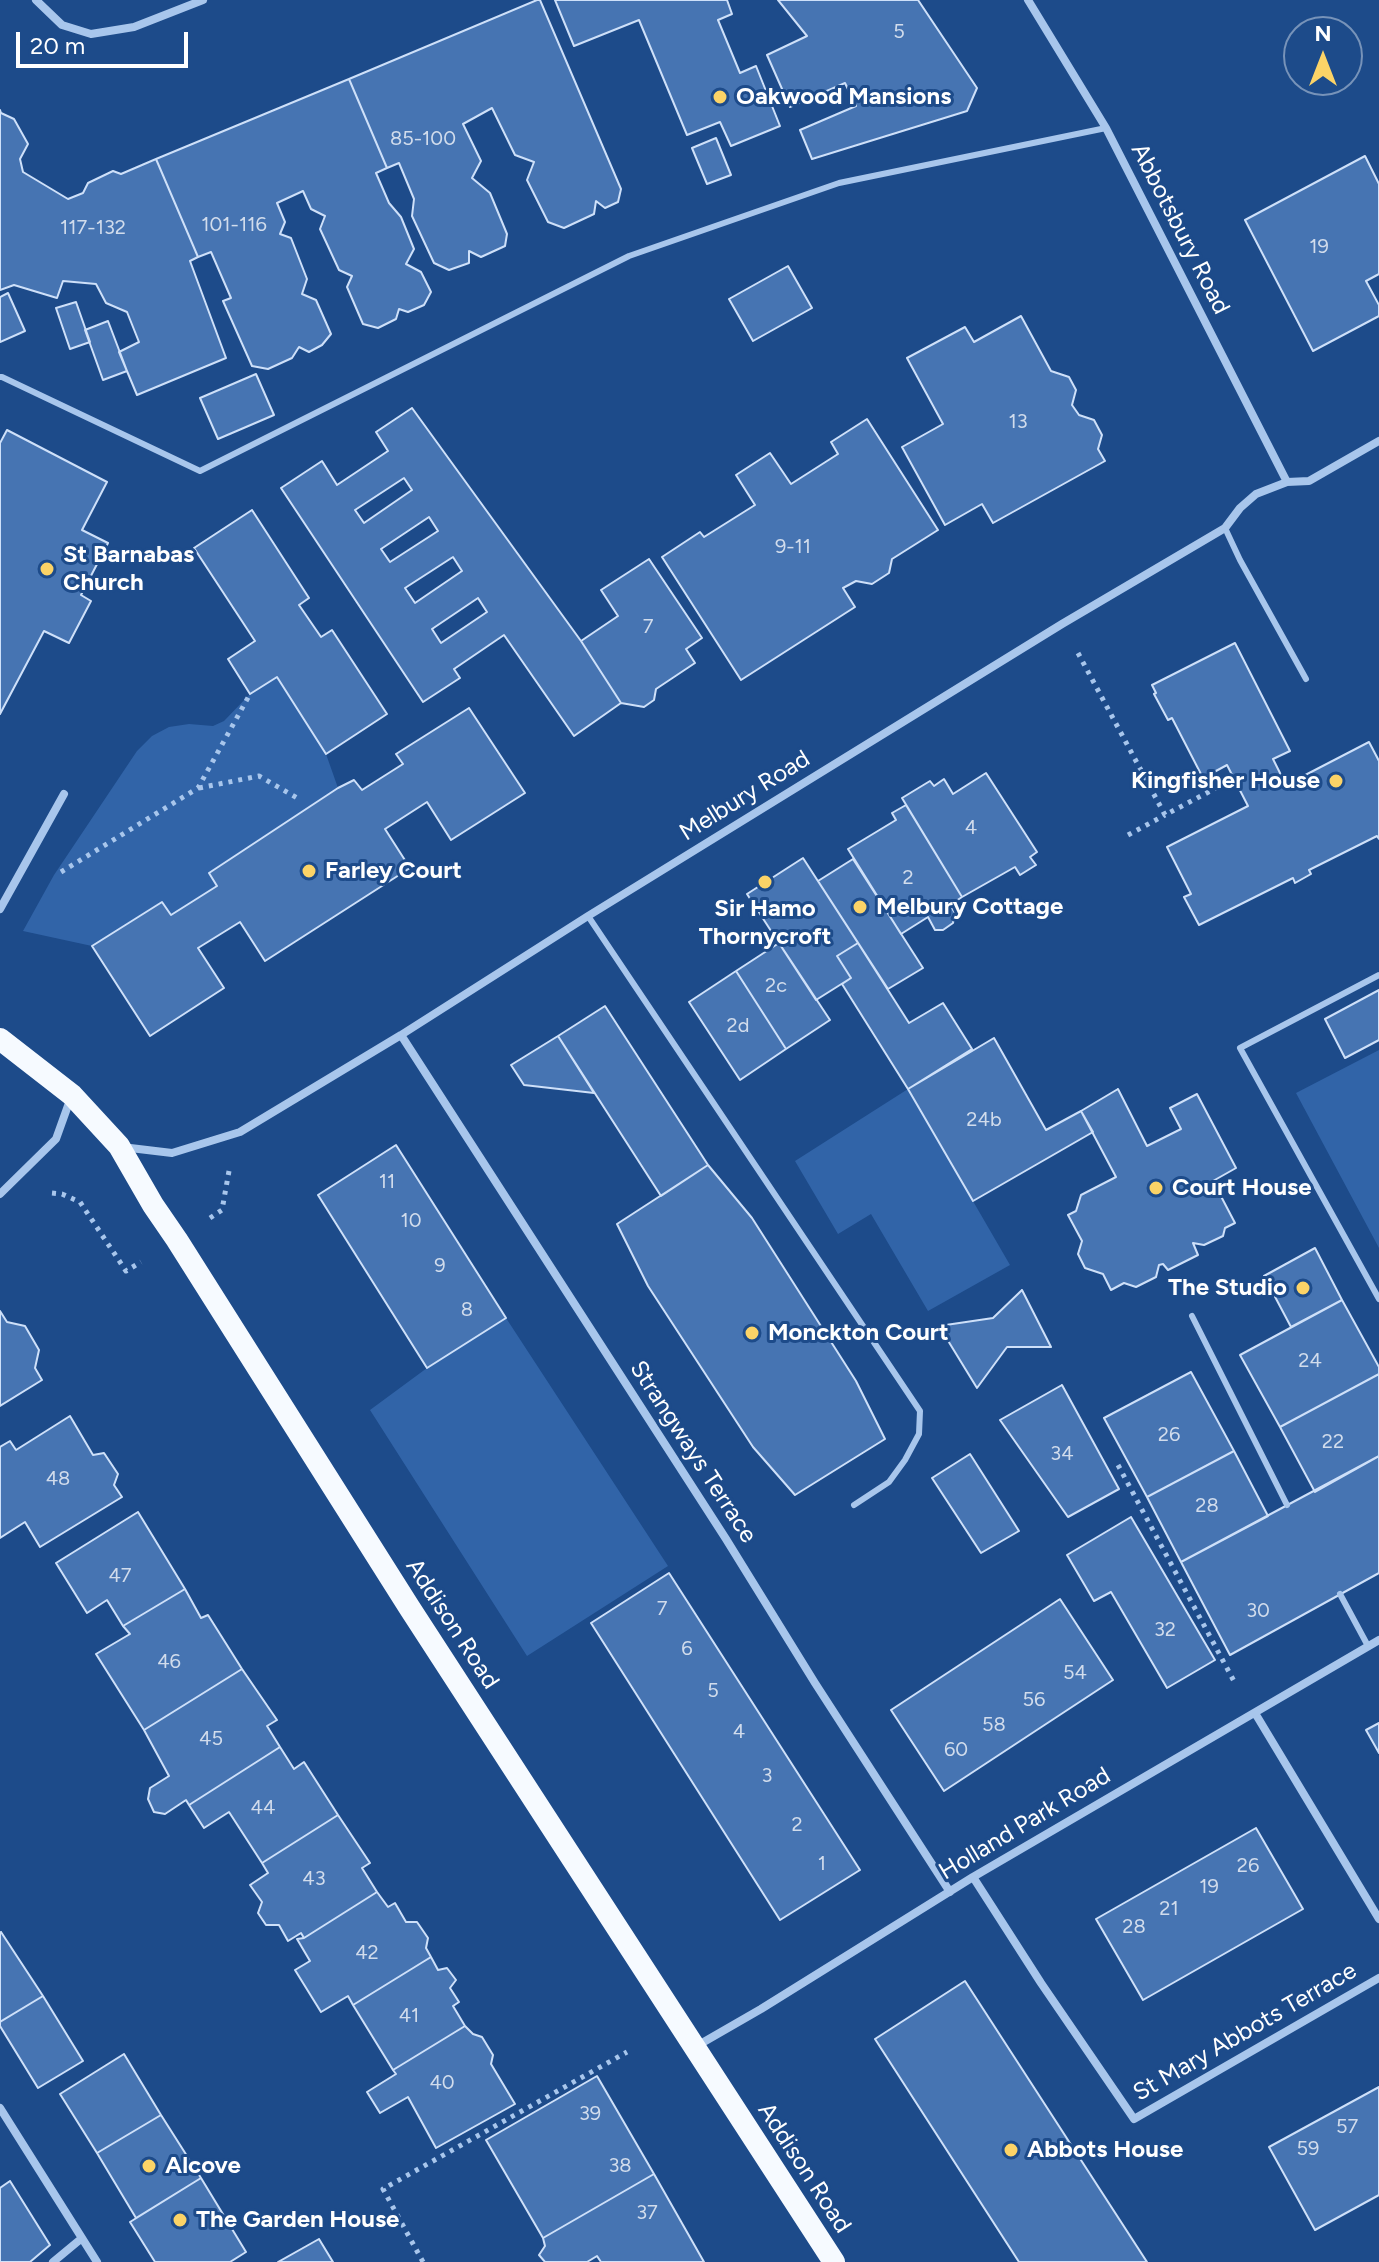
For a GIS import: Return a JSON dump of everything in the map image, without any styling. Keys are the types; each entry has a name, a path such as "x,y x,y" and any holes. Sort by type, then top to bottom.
{"highway":[{"name":"Addison Road","path":"0,1039 72,1095 119,1146 153,1205 409,1607 834,2262"}],"street":[{"path":"36,0 62,25 91,34 134,27 203,0"},
{"name":"Abbotsbury Road","path":"1028,0 1106,128 1287,482"},
{"name":"Melbury Road","path":"119,1146 172,1153 240,1132 1062,624 1225,528 1256,494 1287,482 1309,481 1379,441"},
{"path":"2,906 64,794"},
{"name":"Strangways Terrace","path":"401,1035 950,1892"},
{"path":"0,1194 56,1139 72,1095"},
{"name":"Holland Park Road","path":"695,2047 973,1877 1379,1640"},
{"path":"1255,1713 1379,1919"},
{"name":"St Mary Abbots Terrace","path":"973,1877 1134,2119 1379,1978"},
{"path":"0,2108 97,2262"},
{"path":"53,2262 82,2238"}],"lane":[{"path":"0,377 200,471 629,256 839,183 1106,128"},
{"path":"1225,528 1306,679"},
{"path":"588,916 920,1411 919,1434 905,1460 889,1482 854,1505"},
{"path":"1379,975 1240,1048 1379,1299"},
{"path":"1192,1316 1287,1505"},
{"path":"1340,1594 1368,1646"}],"path":[{"path":"1062,624 1165,815"},
{"path":"198,788 250,694"},
{"path":"2,906 198,788 259,776 299,799"},
{"path":"1128,835 1216,788"},
{"path":"202,1223 222,1210 229,1170"},
{"path":"41,1191 62,1194 80,1202 126,1271 145,1259"},
{"path":"1118,1465 1237,1686 1255,1713"},
{"path":"423,2262 383,2189 627,2052"}],"shaded area":[{"path":"277,677 326,754 338,788 209,873 217,886 171,915 161,902 92,946 23,931 54,875 137,751 152,736 169,727 189,724 213,726 224,721 250,694"},
{"path":"1379,1050 1379,1248 1296,1093"},
{"path":"908,1089 1010,1265 928,1311 871,1214 838,1234 795,1161"},
{"path":"506,1318 668,1566 527,1656 370,1410 427,1368"}],"building":[{"path":"540,0 621,189 618,202 605,208 596,201 594,214 564,228 548,222 527,180 534,162 515,155 492,108 463,124 481,161 472,178 490,193 507,234 505,246 481,257 469,251 469,263 449,270 434,263 412,216 414,199 399,163 387,168 349,79"},
{"name":"Oakwood Mansions","path":"555,0 727,0 732,14 718,20 740,73 756,66 780,126 731,146 720,122 687,135 639,20 574,46"},
{"path":"778,0 918,0 977,88 967,111 812,159 800,130 856,106 845,83 790,107 767,55 807,36"},
{"path":"349,79 387,168 376,173 389,203 401,217 414,249 406,264 421,272 431,292 424,305 408,312 399,309 396,319 378,328 363,324 347,287 352,276 339,270 320,229 325,216 311,209 303,191 277,203 285,222 280,234 291,238 307,279 302,294 316,300 331,334 322,345 309,352 299,347 292,358 268,369 252,366 223,301 231,298 211,252 198,257 156,159"},
{"path":"0,110 14,119 28,144 20,159 23,172 68,199 83,193 88,183 113,171 121,174 156,159 198,257 190,261 226,358 137,395 119,352 139,342 127,312 106,303 96,284 63,281 57,298 14,285 0,290"},
{"path":"716,138 731,175 707,184 692,148"},
{"path":"1365,156 1379,184 1379,274 1366,281 1379,305 1379,316 1313,351 1245,220"},
{"path":"788,266 812,308 753,341 729,299"},
{"path":"8,293 25,331 0,342 0,297"},
{"path":"76,302 90,342 70,349 56,308"},
{"path":"1021,316 1051,371 1069,377 1076,390 1072,405 1079,415 1094,420 1102,435 1098,449 1105,461 993,523 982,504 945,525 902,447 943,424 907,358 965,327 974,342"},
{"path":"108,321 127,371 103,380 85,330"},
{"path":"256,374 274,415 218,439 200,398"},
{"path":"412,408 581,641 621,703 574,736 504,635 454,669 460,678 423,702 281,488 322,461 337,485 388,451 376,432","holes":["404,478 412,490 364,523 355,510","429,517 438,531 390,562 381,549","453,557 462,571 415,603 405,588","478,598 487,612 441,643 432,629"]},
{"path":"867,419 938,530 892,559 889,573 872,584 856,581 843,588 855,607 741,680 662,557 700,532 704,537 755,505 736,475 770,453 791,484 838,454 831,442"},
{"name":"St Barnabas Church","path":"7,430 107,482 82,530 108,543 81,595 91,601 69,643 44,631 0,714 0,443"},
{"path":"252,510 309,598 299,605 321,637 332,630 387,714 326,754 277,677 250,694 228,659 255,641 194,548"},
{"path":"649,559 702,638 686,649 695,663 656,689 654,700 644,707 621,703 581,641 618,616 601,590"},
{"name":"Kingfisher House","path":"1235,643 1290,751 1273,759 1286,785 1369,742 1379,761 1379,839 1377,836 1309,870 1311,874 1295,883 1293,878 1199,925 1184,897 1191,894 1167,847 1248,806 1227,765 1203,778 1172,718 1168,720 1152,685"},
{"name":"Farley Court","path":"469,708 525,793 451,840 427,802 385,829 410,868 265,961 240,922 198,948 224,988 150,1036 92,946 162,902 171,915 217,886 209,873 338,788 354,780 362,790 403,764 396,754"},
{"path":"986,773 1037,852 1030,857 1036,865 1020,875 1015,867 962,897 902,798 930,781 934,786 944,779 953,794"},
{"path":"906,805 962,897 950,905 955,913 953,923 943,930 935,930 928,917 901,934 848,849 896,820 892,813"},
{"path":"803,858 858,943 837,956 851,978 816,1000 747,894"},
{"name":"Melbury Cottage","path":"853,859 923,968 888,989 818,881"},
{"path":"779,943 830,1020 786,1049 736,971"},
{"path":"858,943 909,1023 943,1003 972,1049 908,1089 842,984 851,978 837,956"},
{"path":"736,971 786,1049 740,1080 689,1002"},
{"path":"1379,990 1379,1040 1345,1058 1325,1019"},
{"path":"605,1006 708,1165 661,1196 558,1036"},
{"path":"558,1036 594,1093 524,1085 511,1065"},
{"path":"994,1038 1046,1130 1081,1111 1093,1132 973,1201 908,1089"},
{"name":"Court House","path":"1118,1089 1147,1146 1181,1129 1170,1108 1197,1094 1236,1168 1213,1181 1235,1223 1225,1228 1223,1236 1204,1245 1193,1243 1198,1255 1168,1270 1163,1264 1159,1265 1156,1277 1136,1287 1124,1283 1111,1290 1103,1274 1085,1268 1078,1254 1082,1241 1068,1215 1076,1211 1081,1195 1116,1177 1081,1111"},
{"path":"396,1145 506,1318 427,1368 318,1195"},
{"name":"Monckton Court","path":"708,1165 752,1218 856,1381 885,1439 795,1495 753,1447 648,1286 617,1224"},
{"name":"The Studio","path":"1315,1248 1342,1300 1291,1327 1264,1276"},
{"path":"1022,1290 1051,1347 1007,1347 977,1388 939,1326 993,1318"},
{"path":"1342,1300 1379,1367 1379,1374 1280,1427 1240,1355"},
{"path":"0,1311 7,1322 25,1326 39,1350 35,1368 42,1380 0,1406"},
{"path":"1191,1372 1234,1451 1147,1497 1104,1418"},
{"path":"1379,1374 1379,1456 1315,1492 1280,1427"},
{"path":"1062,1385 1119,1489 1068,1517 1000,1420"},
{"path":"70,1416 93,1455 104,1453 118,1474 114,1485 122,1497 40,1547 25,1522 0,1538 0,1447 10,1441 16,1450"},
{"path":"1234,1451 1268,1516 1181,1562 1147,1497"},
{"path":"970,1454 1019,1531 981,1553 932,1478"},
{"path":"1379,1456 1379,1573 1230,1655 1181,1562"},
{"path":"138,1512 185,1589 123,1626 107,1600 87,1613 56,1563"},
{"path":"1131,1517 1215,1660 1167,1688 1111,1592 1094,1601 1067,1555"},
{"path":"669,1573 860,1870 780,1920 591,1623"},
{"path":"185,1589 201,1618 208,1615 242,1669 144,1730 96,1654 130,1634 123,1626"},
{"path":"1060,1599 1113,1680 944,1791 891,1710"},
{"path":"242,1669 277,1720 267,1726 280,1747 189,1805 186,1800 165,1814 154,1812 148,1799 150,1788 169,1776 144,1730"},
{"path":"1379,1723 1379,1753 1366,1730"},
{"path":"280,1747 294,1769 304,1762 338,1815 262,1863 229,1812 204,1828 189,1805"},
{"path":"338,1815 370,1863 362,1868 377,1892 304,1938 301,1933 288,1941 279,1925 266,1925 258,1913 262,1902 250,1885 268,1873 262,1863"},
{"path":"1256,1828 1303,1909 1143,2000 1096,1919"},
{"path":"377,1892 388,1907 395,1903 406,1922 417,1922 428,1938 426,1948 431,1957 353,2005 348,1996 321,2012 295,1970 310,1961 297,1939 304,1938"},
{"path":"0,1933 43,1996 0,2022"},
{"path":"431,1957 438,1970 447,1968 456,1980 450,1988 459,2002 453,2006 465,2026 393,2070 353,2005"},
{"name":"Abbots House","path":"965,1981 1147,2262 1019,2262 875,2039"},
{"path":"43,1996 83,2061 38,2088 0,2022"},
{"path":"465,2026 482,2037 493,2055 491,2064 515,2104 436,2148 408,2097 380,2113 367,2092 396,2074 393,2070"},
{"path":"124,2054 161,2115 97,2153 60,2094"},
{"path":"597,2076 654,2174 543,2238 486,2140"},
{"path":"1379,2087 1379,2195 1315,2230 1269,2147"},
{"name":"Alcove","path":"161,2115 201,2178 136,2218 97,2153"},
{"path":"654,2174 704,2262 601,2262 597,2256 587,2262 545,2262 539,2255 545,2246 543,2238"},
{"name":"The Garden House","path":"201,2178 246,2252 230,2262 155,2262 130,2222"},
{"path":"10,2181 50,2245 30,2262 0,2262 0,2188"},
{"path":"319,2239 333,2262 278,2262"}],"place":[{"name":"Oakwood Mansions","path":"720,97"},
{"name":"St Barnabas Church","path":"47,569"},
{"name":"Kingfisher House","path":"1336,781"},
{"name":"Farley Court","path":"309,871"},
{"name":"Sir Hamo Thornycroft","path":"765,882"},
{"name":"Melbury Cottage","path":"860,907"},
{"name":"Court House","path":"1156,1188"},
{"name":"The Studio","path":"1303,1288"},
{"name":"Monckton Court","path":"752,1333"},
{"name":"Abbots House","path":"1011,2150"},
{"name":"Alcove","path":"149,2166"},
{"name":"The Garden House","path":"180,2220"}]}
